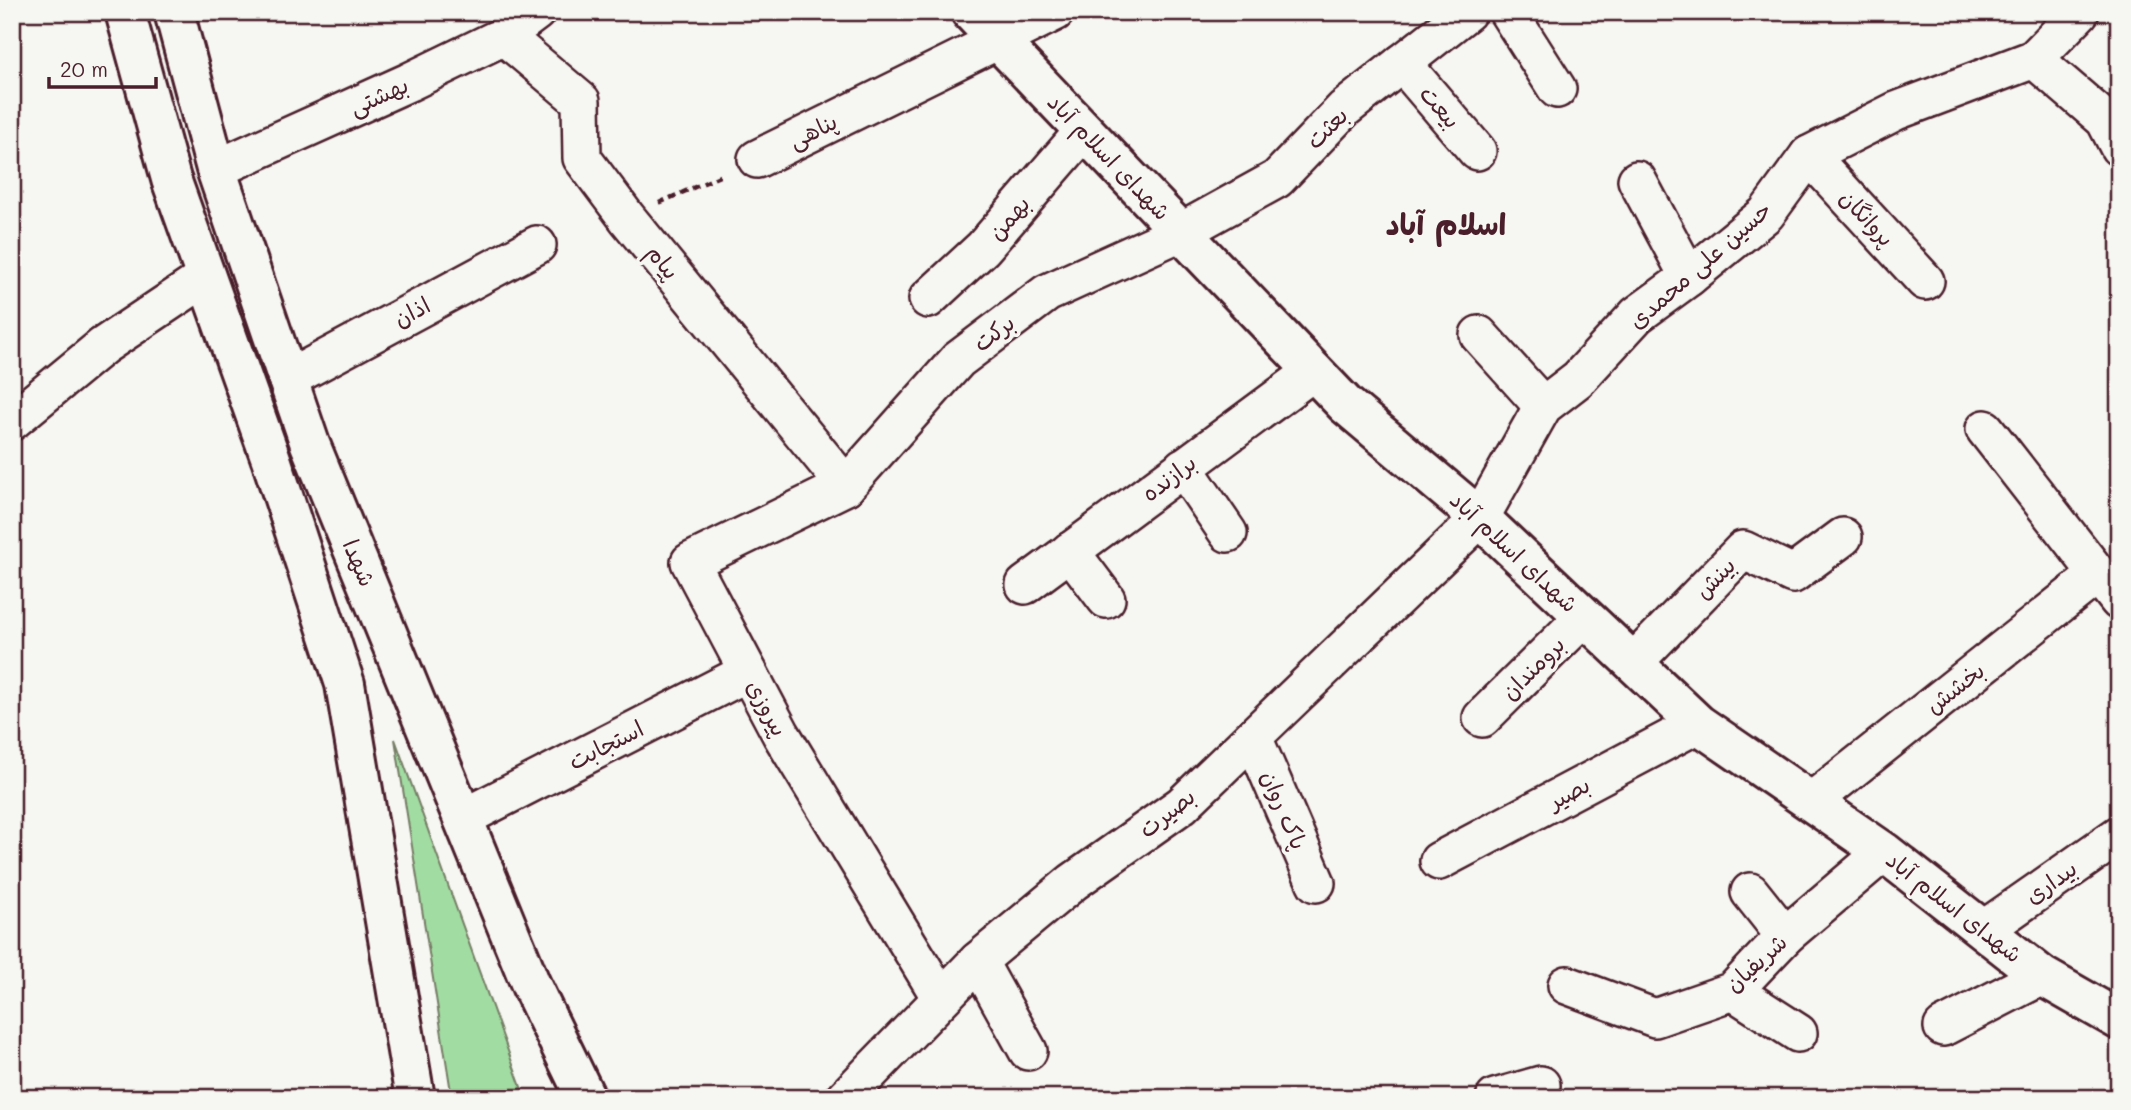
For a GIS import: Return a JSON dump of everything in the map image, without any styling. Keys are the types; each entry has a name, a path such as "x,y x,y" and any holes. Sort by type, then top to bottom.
{"main road":[{"path":"125,12 171,179 271,459 345,684 415,1098"},
{"name":"شهدا","path":"174,12 216,169 310,444 531,985 586,1098"},
{"name":"شهدای اسلام آباد","path":"971,12 1346,405 1480,518 1698,724 1884,852 2042,976 2119,1020"}],"street":[{"name":"بهشتی","path":"216,169 504,36 536,12"},
{"name":"پناهی","path":"757,159 1055,12"},
{"name":"بعثت","path":"1181,232 1277,180 1344,109 1467,12"},
{"path":"1508,12 1558,89"},
{"name":"حسین علی محمدی","path":"1480,518 1543,406 1578,379 1637,315 1689,277 1766,214 1809,155 1896,111 2034,59 2080,12"},
{"name":"پیام","path":"504,36 581,101 582,158 627,218 846,486"},
{"path":"2034,59 2105,120 2119,147"},
{"name":"بیعت","path":"1402,63 1477,151"},
{"name":"بهمن","path":"928,299 983,248 1084,131"},
{"name":"پروانگان","path":"1809,155 1925,281"},
{"path":"1637,180 1689,277"},
{"name":"برکت","path":"846,486 958,360 980,343 1048,293 1181,232"},
{"name":"اذان","path":"288,379 537,245"},
{"path":"12,421 103,346 206,278"},
{"path":"1479,335 1543,406"},
{"name":"برازنده","path":"1025,585 1314,371"},
{"path":"1985,429 2108,587"},
{"path":"1183,467 1228,533"},
{"name":"پیروزی","path":"846,486 690,562 781,734 941,998"},
{"name":"بصیرت","path":"845,1098 978,961 1073,882 1182,805 1480,518"},
{"name":"بینش","path":"1634,662 1743,550 1793,574 1843,537"},
{"path":"1070,551 1106,599"},
{"name":"بخشش","path":"1811,802 2108,587"},
{"name":"برومندان","path":"1482,718 1584,617"},
{"name":"استجابت","path":"463,818 748,672"},
{"name":"بصیر","path":"1439,861 1698,724"},
{"name":"پاک روان","path":"1253,737 1316,883"},
{"name":"بیداری","path":"1983,930 2119,835"},
{"name":"شریفیان","path":"1567,985 1655,1018 1733,991 1785,936 1884,852"},
{"path":"1750,892 1785,936"},
{"path":"978,961 1028,1051"},
{"path":"1943,1027 2042,976"},
{"path":"1733,991 1798,1033"},
{"path":"1495,1098 1541,1085"}],"path":[{"path":"627,218 757,159"}],"green space":[{"path":"395,739 525,1098 452,1098"}],"district":[{"name":"اسلام آباد","path":"1446,225"}]}
